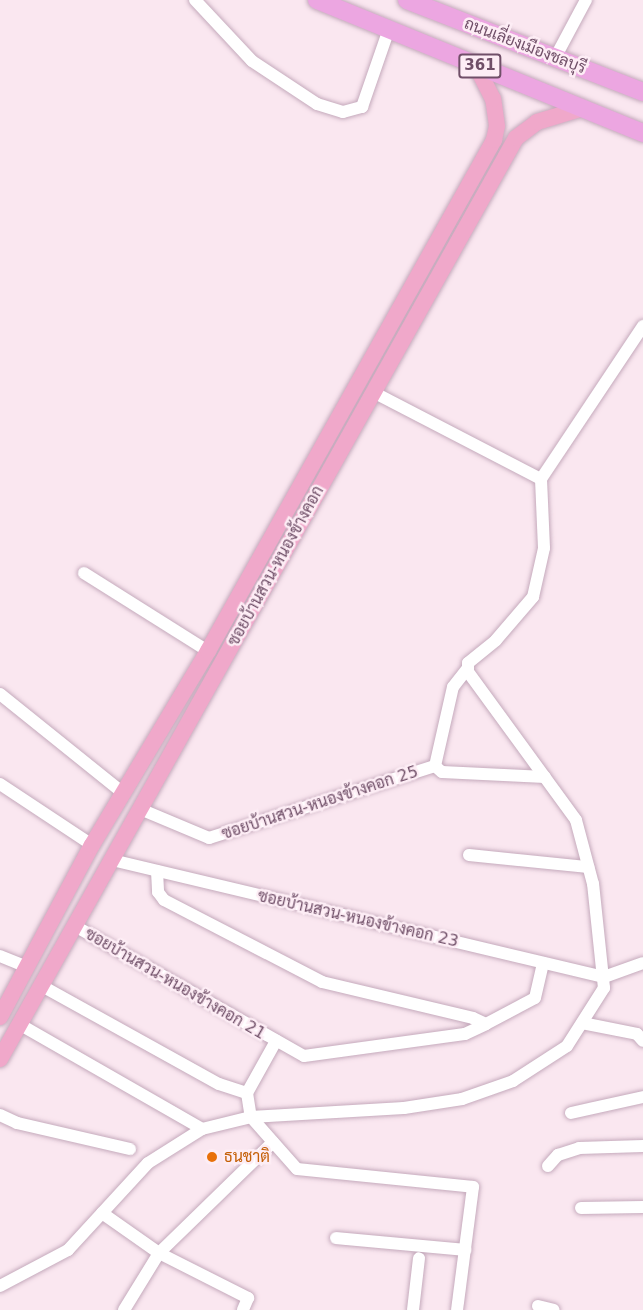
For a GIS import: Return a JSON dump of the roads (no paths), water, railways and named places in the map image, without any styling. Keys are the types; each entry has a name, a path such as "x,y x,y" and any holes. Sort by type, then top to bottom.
{"highway":[{"name":"ถนนเลี่ยงเมืองชลบุรี","path":"317,0 643,133"},
{"name":"ถนนเลี่ยงเมืองชลบุรี","path":"408,0 643,92"}],"main road":[{"name":"ซอยบ้านสวน-หนองข้างคอก","path":"0,1017 92,845 208,651 494,140 497,126 493,99 476,65"},
{"name":"ซอยบ้านสวน-หนองข้างคอก","path":"0,1059 516,138 537,122 584,108"},
{"path":"92,845 112,860"}],"street":[{"path":"195,0 252,61 317,104 343,112 362,107 389,29"},
{"path":"555,58 586,0"},
{"path":"544,777 442,772 435,766 453,687 470,673 474,656 496,640 533,597 544,548 541,479 643,326"},
{"path":"373,392 541,479"},
{"path":"84,573 208,651"},
{"path":"0,1286 68,1250 148,1163 202,1130 251,1117 404,1108 462,1100 513,1081 567,1046 604,988 598,903 576,820 470,673"},
{"path":"0,694 123,793"},
{"name":"ซอยบ้านสวน-หนองข้างคอก 25","path":"140,809 209,838 435,766"},
{"path":"0,784 92,845"},
{"path":"469,855 588,867"},
{"name":"ซอยบ้านสวน-หนองข้างคอก 23","path":"112,860 603,977"},
{"path":"157,871 158,892 164,900 322,982 473,1018 486,1024"},
{"name":"ซอยบ้านสวน-หนองข้างคอก 21","path":"75,926 304,1056 465,1034 535,998 543,963"},
{"path":"0,956 27,967"},
{"path":"603,977 643,963"},
{"path":"42,986 219,1084 247,1093"},
{"path":"582,1023 641,1036"},
{"path":"19,1024 202,1130"},
{"path":"276,1041 247,1093 251,1117 297,1169 473,1187 457,1310"},
{"path":"571,1113 643,1097"},
{"path":"0,1115 17,1123 130,1149"},
{"path":"124,1310 159,1253 273,1142"},
{"path":"548,1166 558,1155 579,1148 643,1146"},
{"path":"581,1208 643,1207"},
{"path":"102,1213 159,1253 248,1298 243,1310"},
{"path":"336,1238 465,1250"},
{"path":"413,1310 419,1258"},
{"path":"538,1306 554,1310"}],"place":[{"name":"ธนชาติ","path":"212,1157"}]}
